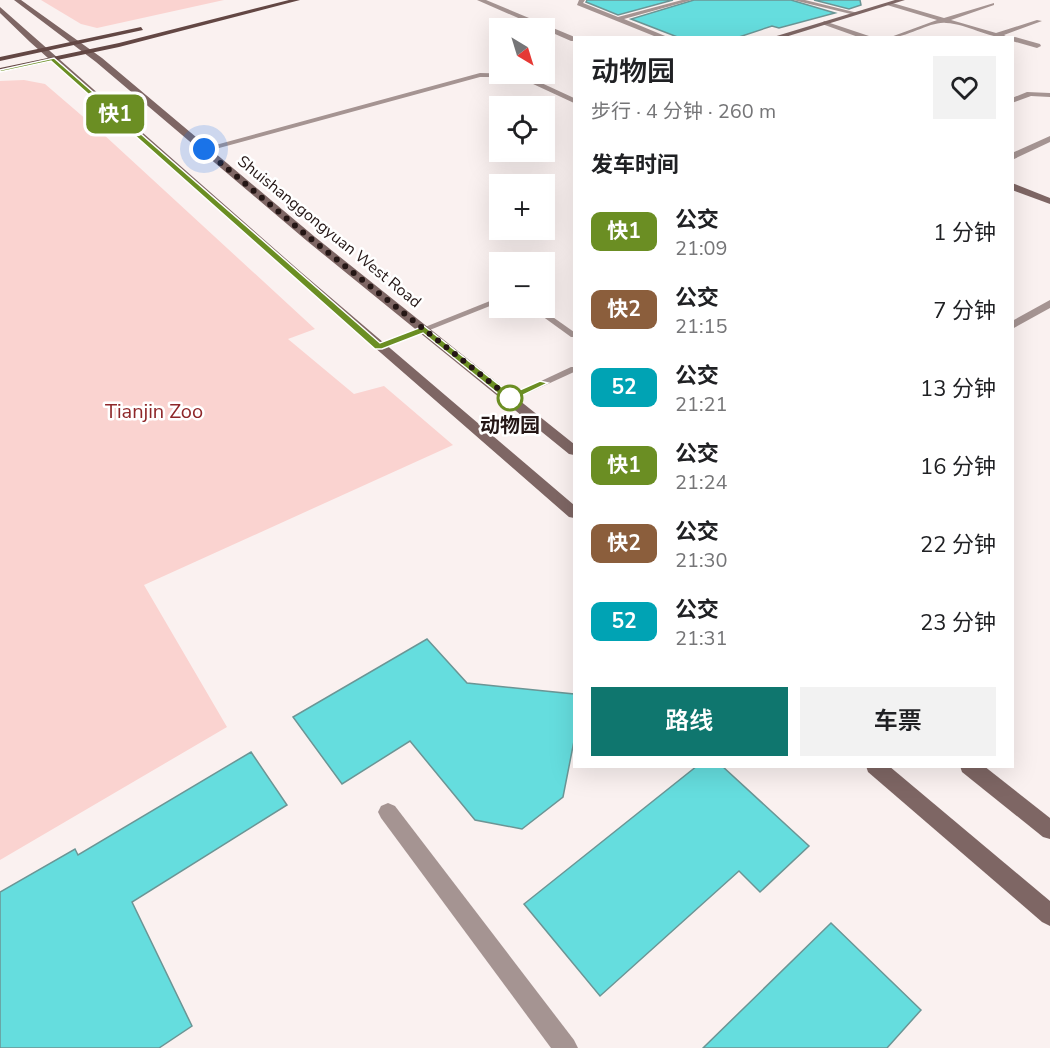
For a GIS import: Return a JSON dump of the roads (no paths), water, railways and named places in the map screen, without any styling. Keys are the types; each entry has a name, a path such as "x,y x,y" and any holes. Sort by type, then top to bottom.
{"main road":[{"name":"Shuishanggongyuan West Road","path":"17,0 89,52 311,239 573,450"},
{"path":"251,3 263,0"},
{"path":"0,70 89,52 297,0"},
{"path":"780,36 902,0"},
{"path":"0,9 43,51 379,347 573,512"},
{"path":"0,59 146,28"},
{"path":"1014,187 1050,201"},
{"path":"876,768 1050,915"},
{"path":"971,768 1050,831"}],"street":[{"path":"480,0 573,39"},
{"path":"617,19 690,0"},
{"path":"796,0 855,14"},
{"path":"583,1 579,4 662,36"},
{"path":"889,4 1000,36"},
{"path":"897,36 992,4"},
{"path":"997,35 1039,21"},
{"path":"824,23 864,36"},
{"path":"1014,40 1037,46"},
{"path":"204,149 480,75 519,75 573,100"},
{"path":"1014,100 1030,94 1050,95"},
{"path":"1014,156 1050,139"},
{"path":"1014,325 1050,303"},
{"path":"387,812 566,1048"}],"lane":[{"path":"379,347 489,303"},
{"path":"549,318 573,334"},
{"path":"510,398 573,369"}],"place":[{"name":"动物园","path":"510,398"}],"park label":[{"name":"Tianjin Zoo","path":"154,411"}]}
